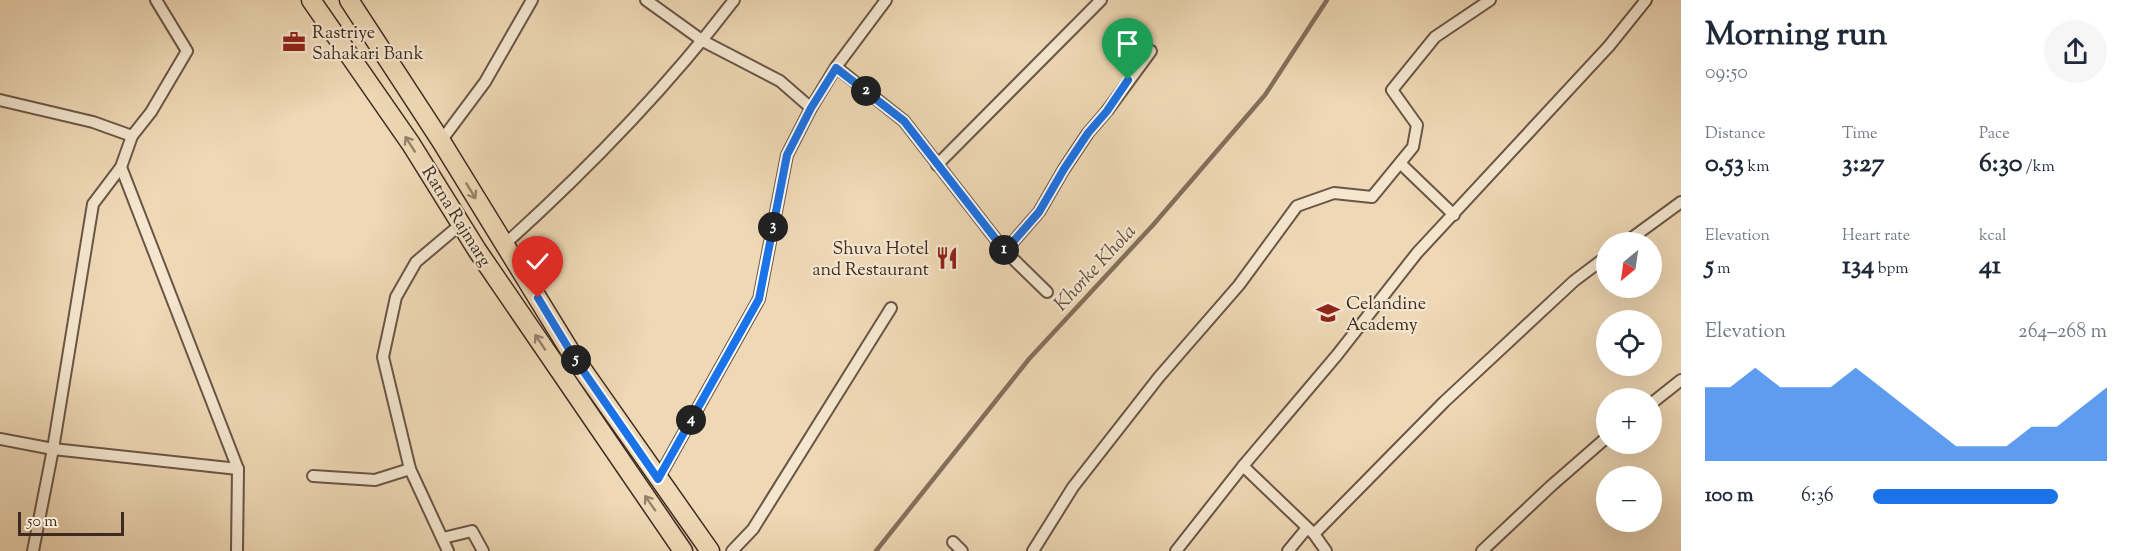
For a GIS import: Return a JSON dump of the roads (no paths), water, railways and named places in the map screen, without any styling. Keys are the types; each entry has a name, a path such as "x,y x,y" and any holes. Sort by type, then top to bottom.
{"main road":[{"name":"Ratna Rajmarg","path":"311,0 411,144 461,224 683,551"},
{"name":"Ratna Rajmarg","path":"349,0 441,141 575,359 710,551"}],"street":[{"path":"33,551 53,449 93,204 121,167 132,136 151,112 187,51 156,0"},
{"path":"441,141 484,82 532,0"},
{"path":"646,0 703,41 780,81 811,108"},
{"path":"504,245 599,155 703,41 734,0"},
{"path":"658,479 759,299 787,155 811,108 836,68 886,0"},
{"path":"937,165 1101,0"},
{"path":"1033,551 1073,487 1159,377 1239,285 1297,206 1334,193 1372,197 1413,147 1417,125 1392,90 1435,37 1490,0"},
{"path":"1176,551 1243,466 1337,355 1417,253 1609,46 1646,0"},
{"path":"1005,251 1039,212 1088,133 1151,51"},
{"path":"836,68 904,121 1005,251 1047,292"},
{"path":"0,100 93,122 132,136"},
{"path":"1400,163 1454,214"},
{"path":"121,167 238,470 237,551"},
{"path":"1640,232 1681,202"},
{"path":"448,551 410,469 383,357 396,297 416,262 461,224"},
{"path":"1288,551 1452,394 1574,281 1596,264"},
{"path":"732,551 753,529 891,308"},
{"path":"1662,395 1681,380"},
{"path":"0,439 53,449 238,470"},
{"path":"1482,551 1596,447"},
{"path":"1243,466 1310,531 1326,551"},
{"path":"313,476 375,480 410,469"},
{"path":"443,538 472,531 483,551"},
{"path":"953,542 962,551"}],"waterway":[{"name":"Khorke Khola","path":"876,551 1029,359 1153,225 1265,95 1327,0"}],"place":[{"name":"Rastriye Sahakari Bank","path":"294,42"},
{"name":"Shuva Hotel and Restaurant","path":"947,258"},
{"name":"Celandine Academy","path":"1328,313"}]}
